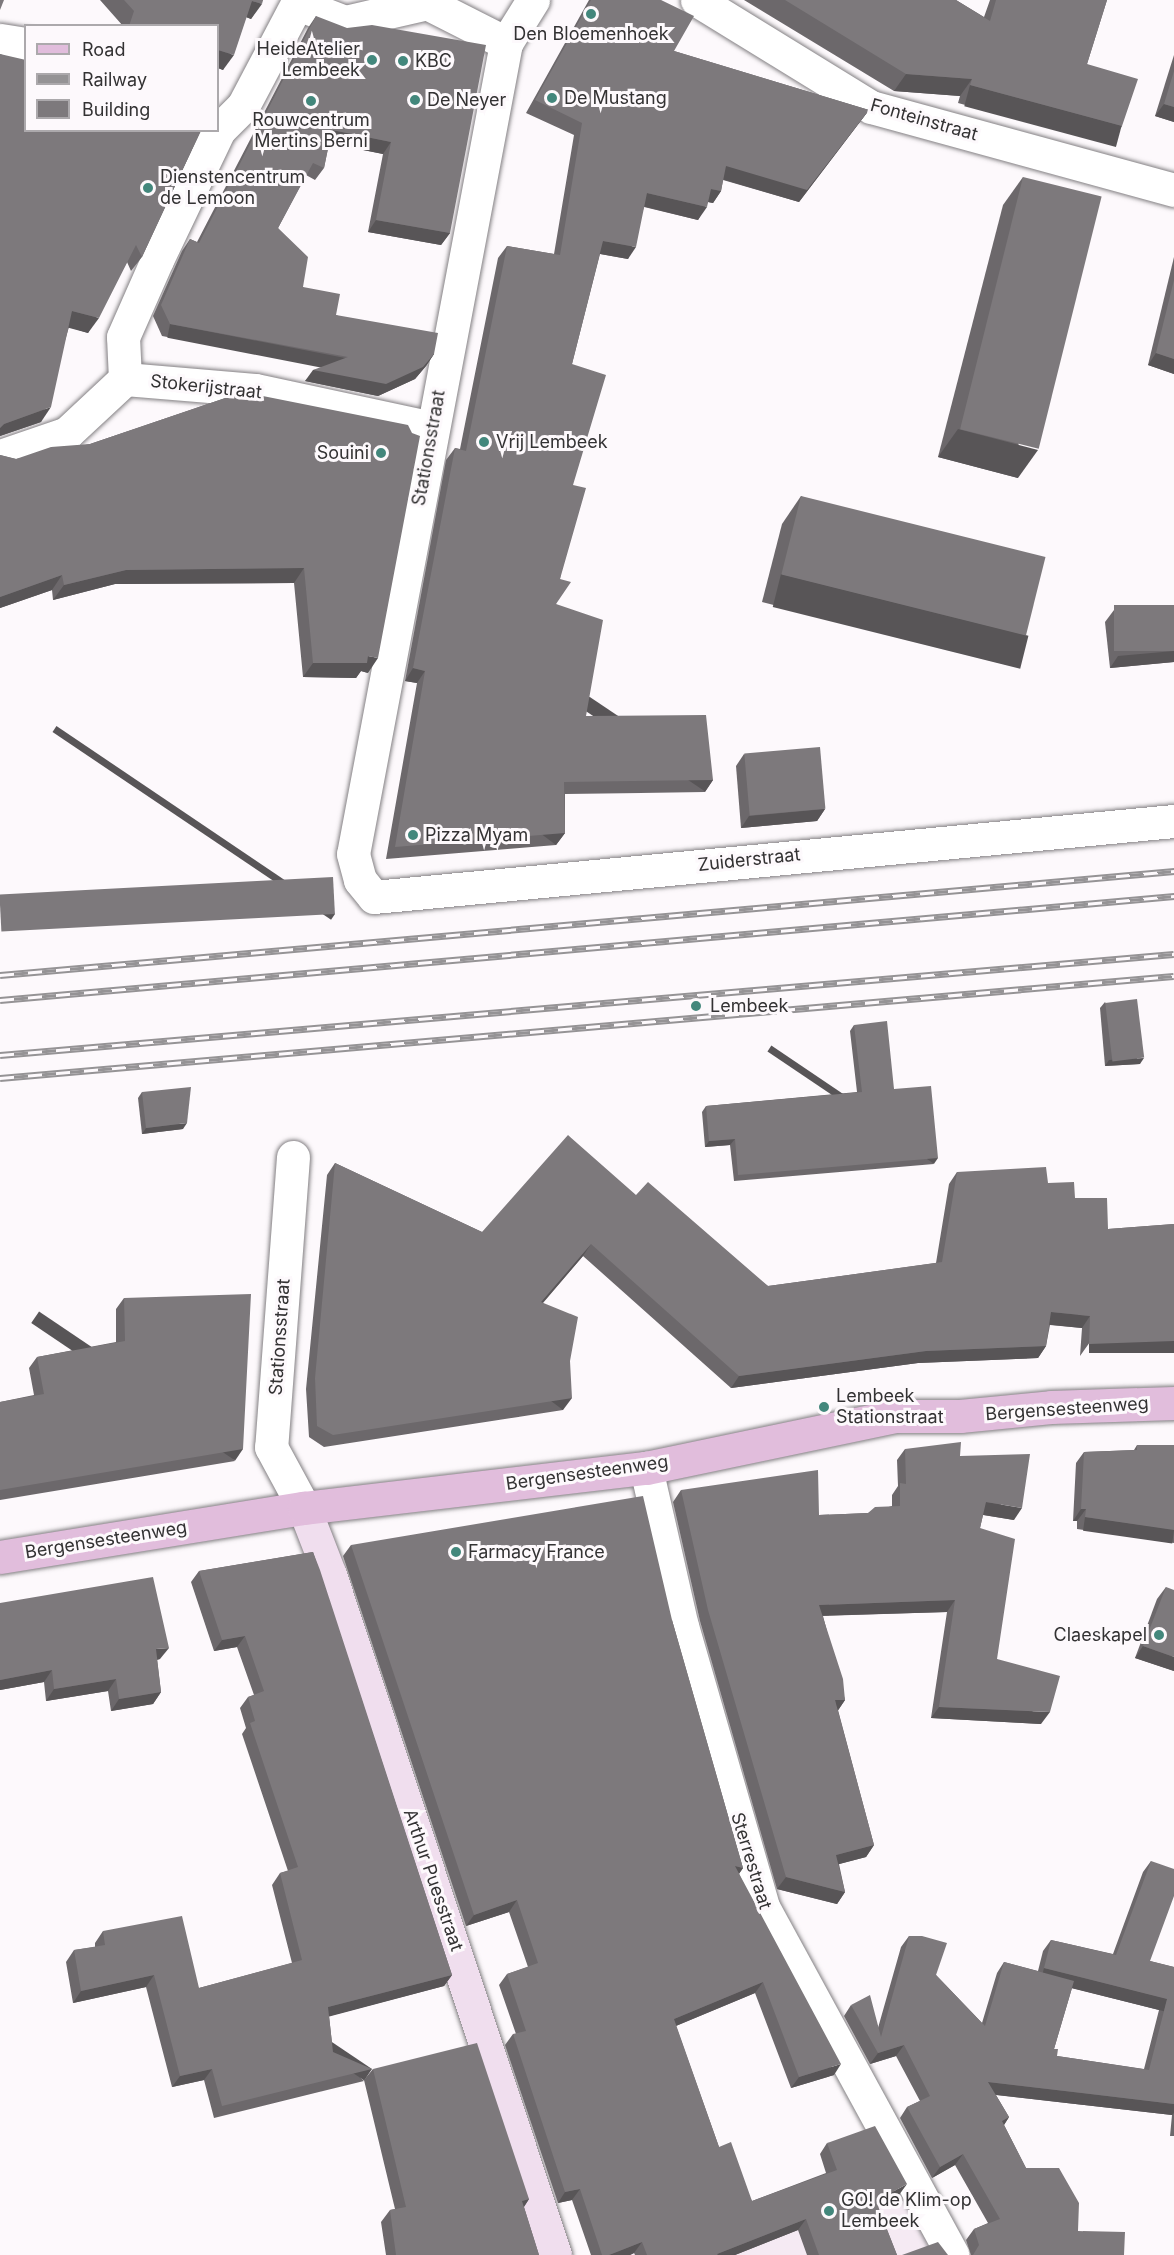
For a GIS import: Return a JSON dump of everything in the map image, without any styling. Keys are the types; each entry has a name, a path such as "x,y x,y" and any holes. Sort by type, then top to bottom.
{"main road":[{"name":"Bergensesteenweg","path":"0,1557 304,1508 646,1468 894,1416 960,1416 1051,1407 1174,1403"}],"street":[{"path":"219,130 230,101 298,2 345,22 427,3 505,52 533,0"},
{"name":"Fonteinstraat","path":"697,0 871,107 1174,190"},
{"path":"0,40 24,45"},
{"name":"Stationsstraat","path":"353,854 505,52"},
{"path":"125,379 123,337 218,132"},
{"name":"Stokerijstraat","path":"0,456 68,433 125,379 255,390 432,428"},
{"name":"Zuiderstraat","path":"353,854 360,880 374,897 1174,821"},
{"name":"Stationsstraat","path":"293,1157 271,1447 304,1508"},
{"name":"Sterrestraat","path":"646,1468 682,1626 763,1907 953,2255"},
{"name":"Arthur Puesstraat","path":"304,1508 338,1597 555,2255"}],"shaded area":[{"name":"GO! de Klim-op Lembeek","path":"884,2157 937,2255 630,2255 691,2232"}],"building":[{"path":"124,0 263,0 262,4 252,1 234,55 219,50 219,24 130,24 134,11"},
{"path":"591,0 661,0 694,16 674,51 869,110 807,190 726,166 721,191 711,189 707,207 647,193 636,247 603,241 572,364 606,375 573,485 586,488 560,579 571,582 556,604 603,620 586,716 706,715 713,780 564,782 565,833 395,847 425,671 413,668 455,448 466,451 507,246 560,255 582,123 535,100"},
{"path":"785,0 956,0 990,21 996,0 1107,0 1087,64 1138,79 1122,126 970,85 972,79 906,74"},
{"path":"316,16 347,28 372,25 486,45 450,233 376,220 391,142 332,130 324,168 313,163 278,228 308,257 303,287 340,294 336,315 438,333 434,354 423,367 386,384 313,370 348,357 170,324 161,305 190,239 199,243"},
{"path":"0,54 24,60 24,132 200,132 142,257 136,245 99,318 72,311 51,407 4,424 0,428"},
{"path":"1174,71 1174,107 1164,104"},
{"path":"1023,177 1102,197 1039,449 960,429"},
{"path":"1174,280 1174,359 1156,353"},
{"path":"243,392 408,425 412,433 420,436 378,658 368,656 367,663 313,663 304,568 126,570 64,585 62,575 0,597 0,455 16,459 51,447 90,444"},
{"path":"801,496 1046,557 1026,636 781,575"},
{"path":"1114,605 1174,605 1174,651 1114,651"},
{"path":"820,747 825,809 750,815 744,754"},
{"path":"333,877 335,914 1,931 0,894"},
{"path":"1137,999 1144,1058 1112,1061 1105,1003"},
{"path":"887,1021 894,1089 931,1086 938,1158 738,1175 735,1139 709,1141 706,1106 862,1092 854,1025"},
{"path":"191,1087 187,1123 146,1128 142,1092"},
{"path":"568,1135 636,1195 648,1182 768,1286 942,1262 957,1172 1046,1167 1048,1183 1074,1182 1075,1198 1107,1198 1108,1229 1174,1224 1174,1341 1089,1344 1090,1316 1051,1312 1046,1346 926,1351 739,1376 591,1244 541,1302 578,1317 570,1361 572,1398 333,1435 317,1426 315,1378 335,1163 482,1232"},
{"path":"251,1294 243,1449 0,1490 0,1402 44,1394 37,1357 125,1341 124,1298"},
{"path":"961,1442 960,1456 1030,1454 1022,1508 986,1502 980,1528 1015,1539 997,1659 1060,1676 1050,1712 939,1707 955,1600 819,1605 843,1679 845,1700 835,1700 874,1845 836,1855 845,1892 786,1877 708,1610 681,1490 818,1470 819,1515 868,1513 875,1507 900,1506 900,1483 906,1484 905,1449"},
{"path":"1137,1445 1174,1445 1174,1530 1085,1517 1086,1509 1081,1509 1084,1452 1137,1450"},
{"path":"643,1496 672,1620 743,1868 735,1866 841,2064 799,2077 763,1982 674,2019 719,2147 731,2142 752,2201 837,2170 827,2143 875,2126 907,2184 876,2201 897,2255 819,2255 806,2219 718,2255 647,2255 642,2242 609,2255 602,2255 580,2189 565,2192 513,2034 526,2031 507,1974 538,1963 517,1900 474,1915 351,1545"},
{"path":"313,1552 452,1975 328,2007 333,2052 372,2069 222,2106 212,2069 180,2076 154,1975 81,1991 74,1950 105,1945 103,1931 182,1916 199,1988 302,1960 280,1873 298,1867 250,1723 255,1721 248,1697 264,1691 245,1636 222,1640 199,1571"},
{"path":"153,1577 169,1648 156,1649 161,1692 119,1699 116,1679 54,1689 52,1670 0,1680 0,1603"},
{"path":"1166,1587 1174,1590 1174,1657 1143,1646"},
{"path":"1151,1861 1174,1869 1174,1896 1150,1961 1174,1967 1174,2104 988,2082 1009,2117 1002,2121 1026,2168 1059,2168 1079,2203 1078,2231 1125,2232 1124,2255 973,2255 979,2245 974,2229 1000,2219 963,2154 940,2167 907,2107 930,2096 904,2045 878,2053 851,2005 870,1995 881,2037 909,1936 922,1936 947,1943 936,1975 985,2026 1004,1962 1074,1981 1054,2049 1058,2049 1057,2056 1149,2070 1167,1999 1044,1968 1051,1940 1116,1955"},
{"path":"477,2043 529,2199 522,2201 539,2255 396,2255 390,2210 406,2207 373,2069"},
{"path":"938,2242 948,2255 902,2255"}],"railway":[{"path":"0,975 1174,871"},
{"path":"0,1000 1174,896"},
{"path":"0,1055 1174,954"},
{"path":"0,1078 1174,976"}],"place":[{"name":"Den Bloemenhoek","path":"591,14"},
{"name":"HeideAtelier Lembeek","path":"372,60"},
{"name":"KBC","path":"403,61"},
{"name":"De Mustang","path":"552,98"},
{"name":"De Neyer","path":"415,100"},
{"name":"Rouwcentrum Mertins Berni","path":"311,101"},
{"name":"Dienstencentrum de Lemoon","path":"148,188"},
{"name":"Vrij Lembeek","path":"484,442"},
{"name":"Souini","path":"381,453"},
{"name":"Pizza Myam","path":"413,835"},
{"name":"Lembeek","path":"696,1006"},
{"name":"Lembeek Stationstraat","path":"824,1407"},
{"name":"Farmacy France","path":"456,1552"},
{"name":"Claeskapel","path":"1159,1635"},
{"name":"GO! de Klim-op Lembeek","path":"829,2211"}]}
